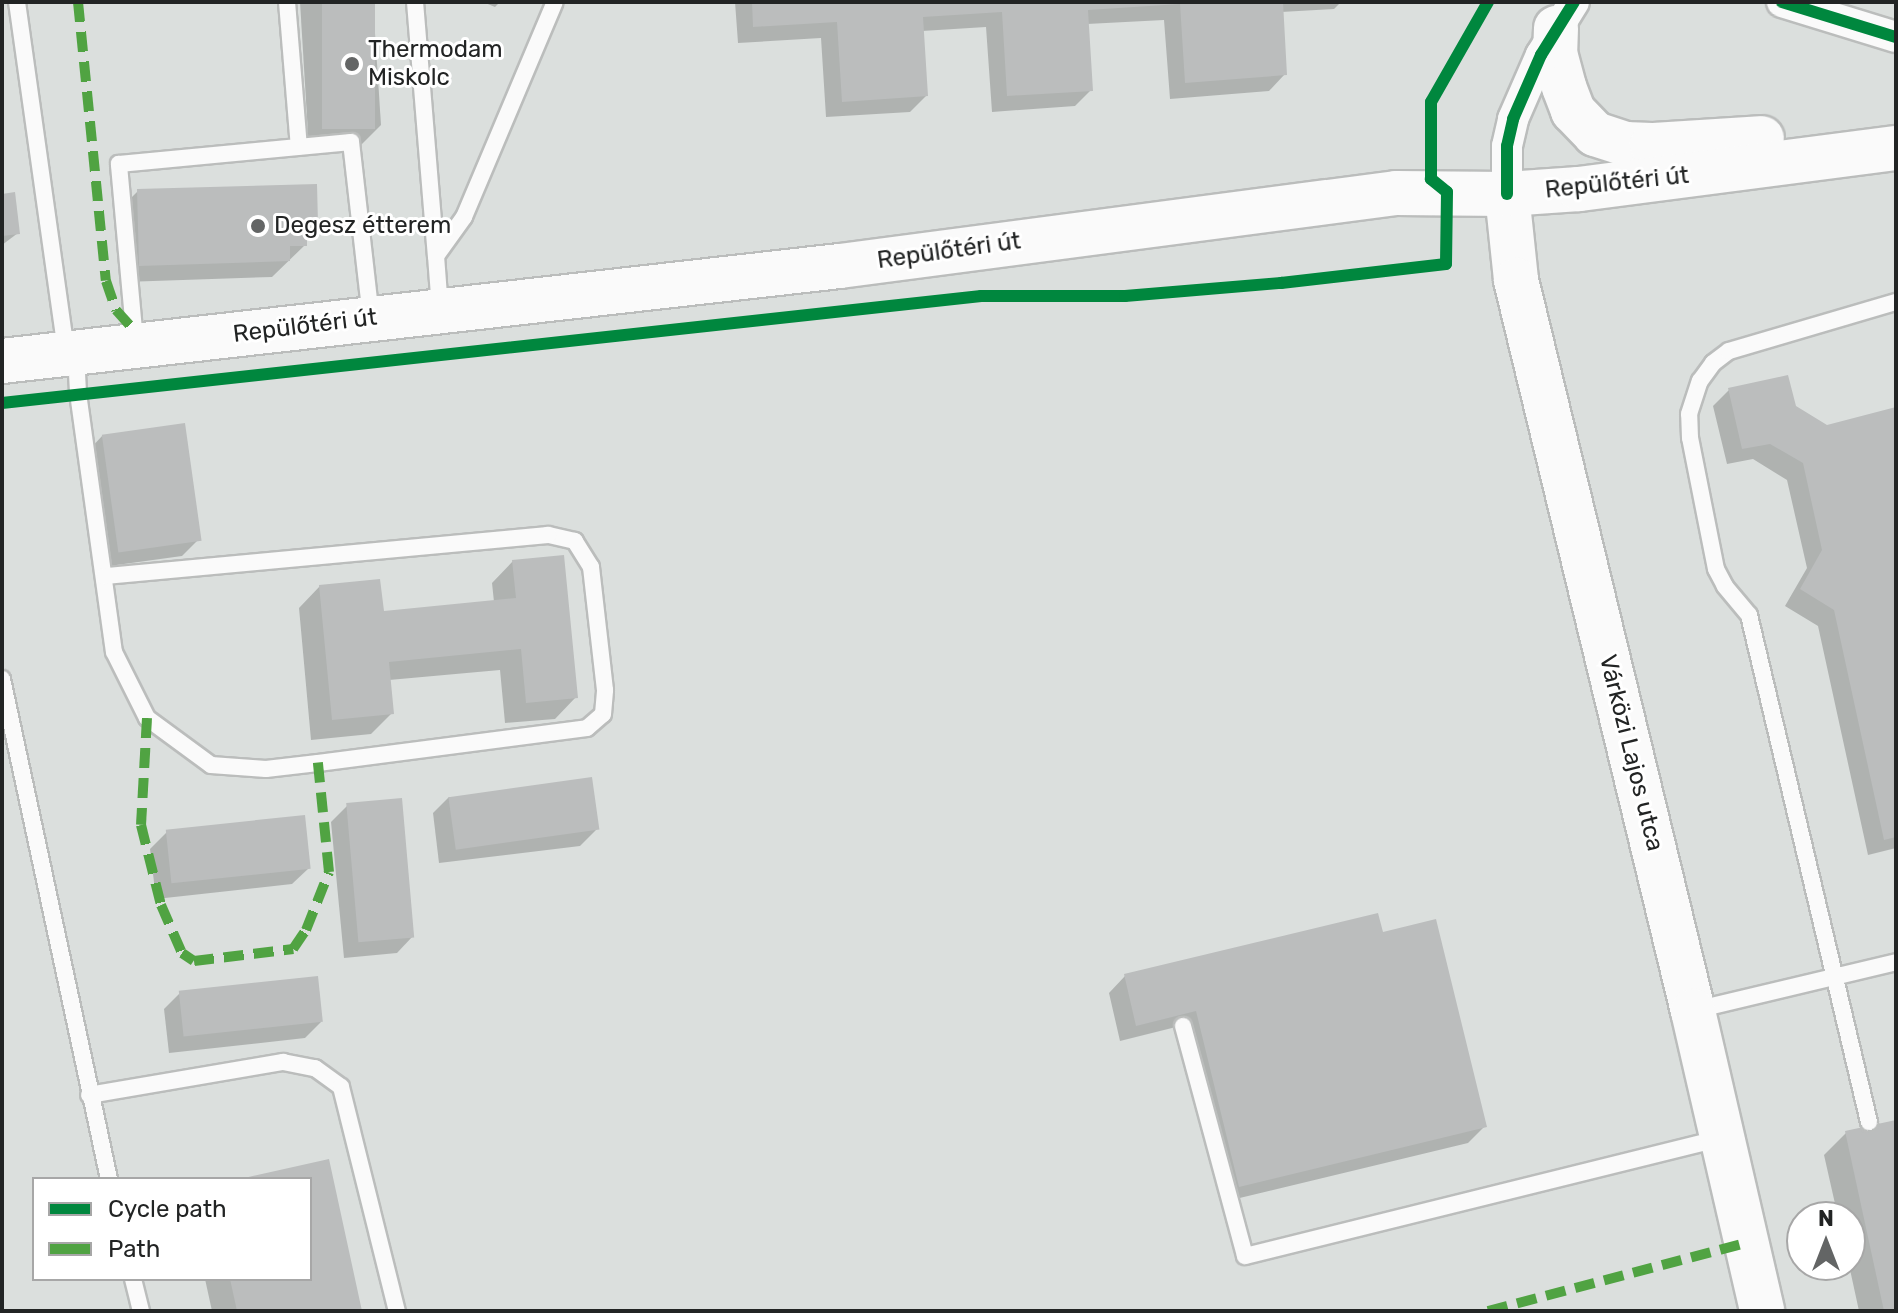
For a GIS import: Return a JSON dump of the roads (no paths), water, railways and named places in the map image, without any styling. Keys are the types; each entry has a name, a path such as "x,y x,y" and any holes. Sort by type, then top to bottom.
{"main road":[{"path":"1565,15 1555,53 1573,111 1595,134 1625,144 1763,138 1878,150"},
{"name":"Repülőtéri út","path":"2,361 840,266 1396,193 1507,194 1579,189 1878,150"},
{"name":"Várközi Lajos utca","path":"1507,194 1516,280 1693,1011 1762,1311"}],"street":[{"path":"1782,2 1896,37"},
{"path":"1507,194 1507,146 1513,119 1527,83 1565,15"}],"lane":[{"path":"17,2 78,393 114,652 147,718 211,765 266,769 587,728 603,714 605,690 591,567 575,541 548,535 105,576"},
{"path":"287,2 299,147"},
{"path":"415,2 440,311"},
{"path":"436,256 464,217 555,2"},
{"path":"131,347 134,330 119,164 351,142 371,318"},
{"path":"1869,1122 1749,615 1725,586 1716,569 1690,438 1689,414 1700,381 1713,363 1729,351 1896,302"},
{"path":"2,679 109,1177"},
{"path":"1693,1011 1896,962"},
{"path":"1183,1026 1245,1256 1723,1137"},
{"path":"89,1095 283,1062 315,1068 341,1087 397,1311"},
{"path":"134,1281 141,1311"}],"place":[{"name":"Thermodam Miskolc","path":"352,64"},
{"name":"Degesz étterem","path":"258,226"}]}
